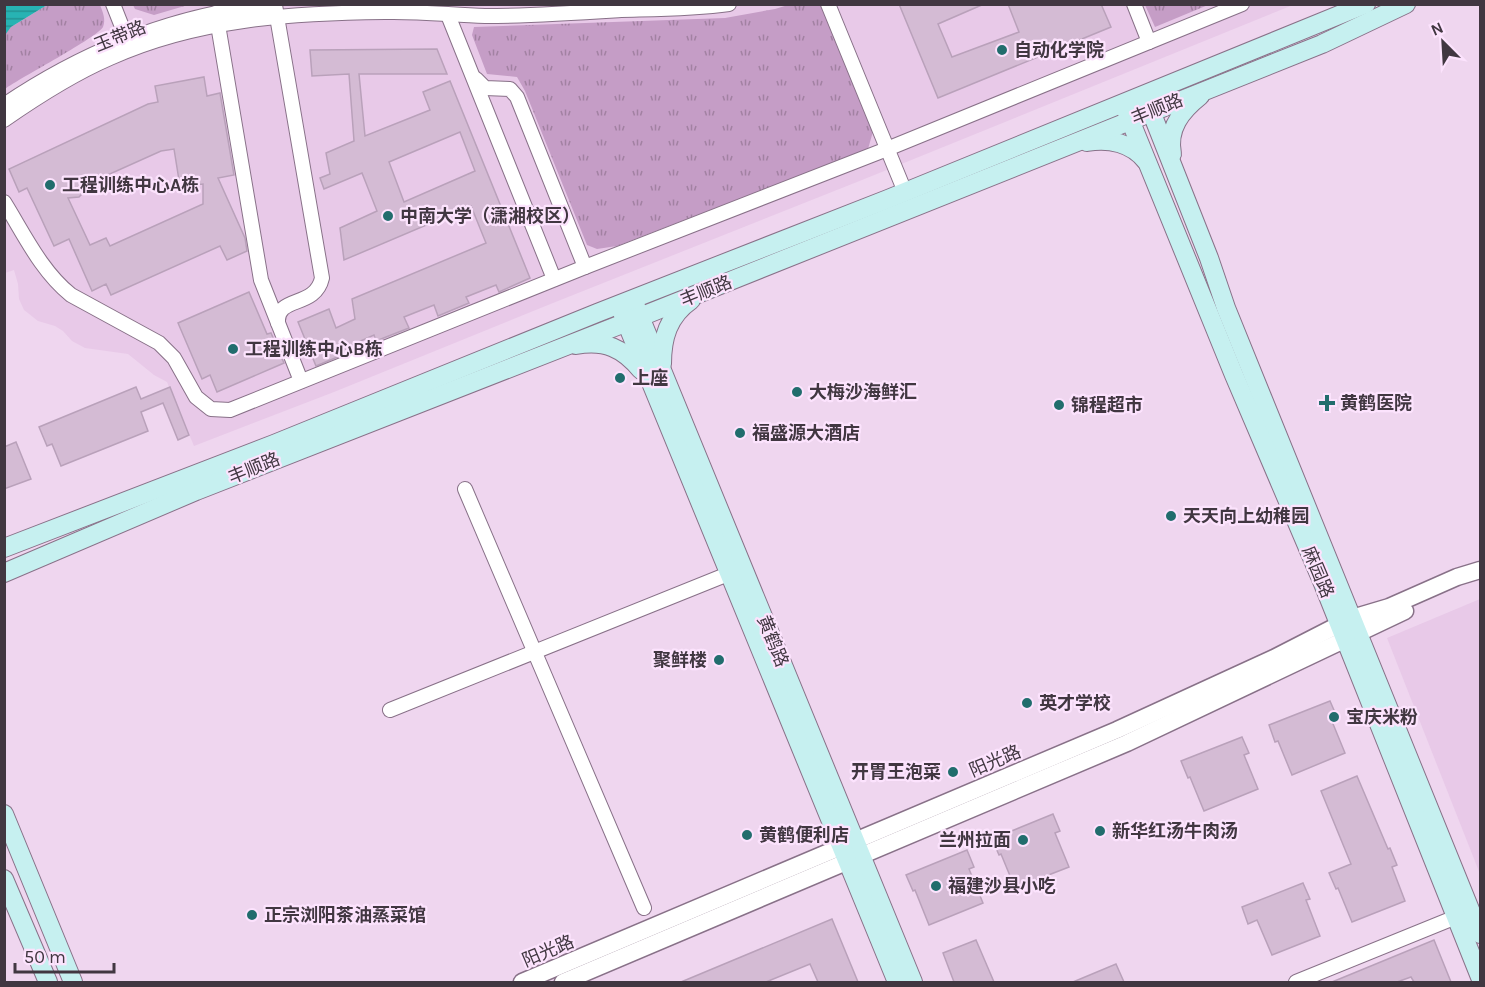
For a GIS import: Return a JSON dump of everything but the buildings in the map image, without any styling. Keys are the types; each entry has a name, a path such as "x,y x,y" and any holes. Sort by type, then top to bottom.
{"main road":[{"path":"4,548 274,444 905,192 1127,111 1144,94 1366,4"},
{"name":"丰顺路","path":"4,573 196,492 1059,149 1127,111 1151,111 1214,87 1322,44 1406,4"},
{"path":"1176,175 1171,149 1171,136 1175,123 1193,101 1214,87"},
{"path":"1144,94 1209,258 1349,629 1480,934"},
{"name":"麻园路","path":"1127,111 1234,375 1349,629 1480,977"},
{"path":"1059,149 1096,140 1115,142 1139,153 1150,168"},
{"path":"663,391 662,345 666,329 676,314 708,290"},
{"name":"黄鹤路","path":"626,302 851,852 913,982"},
{"path":"554,350 586,344 613,347 625,352 663,391"},
{"path":"4,814 73,982"},
{"path":"851,852 897,982"},
{"path":"4,879 48,982"}],"street":[{"path":"113,4 132,43"},
{"path":"121,4 132,43"},
{"name":"玉带路","path":"4,120 132,43 217,19 276,8 448,15 547,15 729,4"},
{"path":"828,4 905,192"},
{"path":"1134,4 1149,42"},
{"path":"4,202 40,260 59,285 71,295 167,350 196,397 211,408 220,410 240,407 554,279 887,149 1242,4"},
{"path":"276,8 322,278 315,293 290,304 278,314 278,323"},
{"path":"448,15 554,279"},
{"path":"217,19 260,273 265,292 302,381"},
{"path":"4,105 82,58 132,43"},
{"path":"473,75 485,88 510,89 517,97 585,267"},
{"path":"486,108 485,97 496,88"},
{"path":"265,292 269,299 276,303 290,304"},
{"path":"465,489 644,908"},
{"name":"阳光路","path":"522,982 1127,743 1389,607 1457,577 1480,570"},
{"path":"390,710 736,571"},
{"name":"阳光路","path":"1349,629 1394,616 1480,578"},
{"name":"阳光路","path":"563,982 851,852"},
{"path":"1296,982 1456,917"}],"shaded area":[{"path":"5,4 47,5 11,27 5,35"},
{"name":"中南大学（潇湘校区）","path":"4,5 1293,5 334,392 194,446 167,382 154,375 128,354 85,348 72,341 55,326 38,321 24,310 19,299 14,270 5,273"},
{"path":"1480,599 1480,874 1387,638"}],"green space":[{"path":"47,5 100,5 104,19 103,27 88,39 5,89 4,35 11,27"},
{"path":"133,5 188,5 154,15 135,9"},
{"path":"788,5 822,5 874,128 868,149 617,246 597,249 587,245 525,91 517,77 487,74 472,35 474,27 725,18"},
{"path":"1145,5 1208,5 1155,27"}],"place":[{"name":"自动化学院","path":"1002,50"},
{"name":"工程训练中心A栋","path":"50,185"},
{"name":"中南大学（潇湘校区）","path":"388,216"},
{"name":"工程训练中心B栋","path":"233,349"},
{"name":"上座","path":"620,378"},
{"name":"大梅沙海鲜汇","path":"797,392"},
{"name":"黄鹤医院","path":"1327,403"},
{"name":"锦程超市","path":"1059,405"},
{"name":"福盛源大酒店","path":"740,433"},
{"name":"天天向上幼稚园","path":"1171,516"},
{"name":"聚鲜楼","path":"719,660"},
{"name":"英才学校","path":"1027,703"},
{"name":"宝庆米粉","path":"1334,717"},
{"name":"开胃王泡菜","path":"953,772"},
{"name":"新华红汤牛肉汤","path":"1100,831"},
{"name":"黄鹤便利店","path":"747,835"},
{"name":"兰州拉面","path":"1023,840"},
{"name":"福建沙县小吃","path":"936,886"},
{"name":"正宗浏阳茶油蒸菜馆","path":"252,915"}]}
